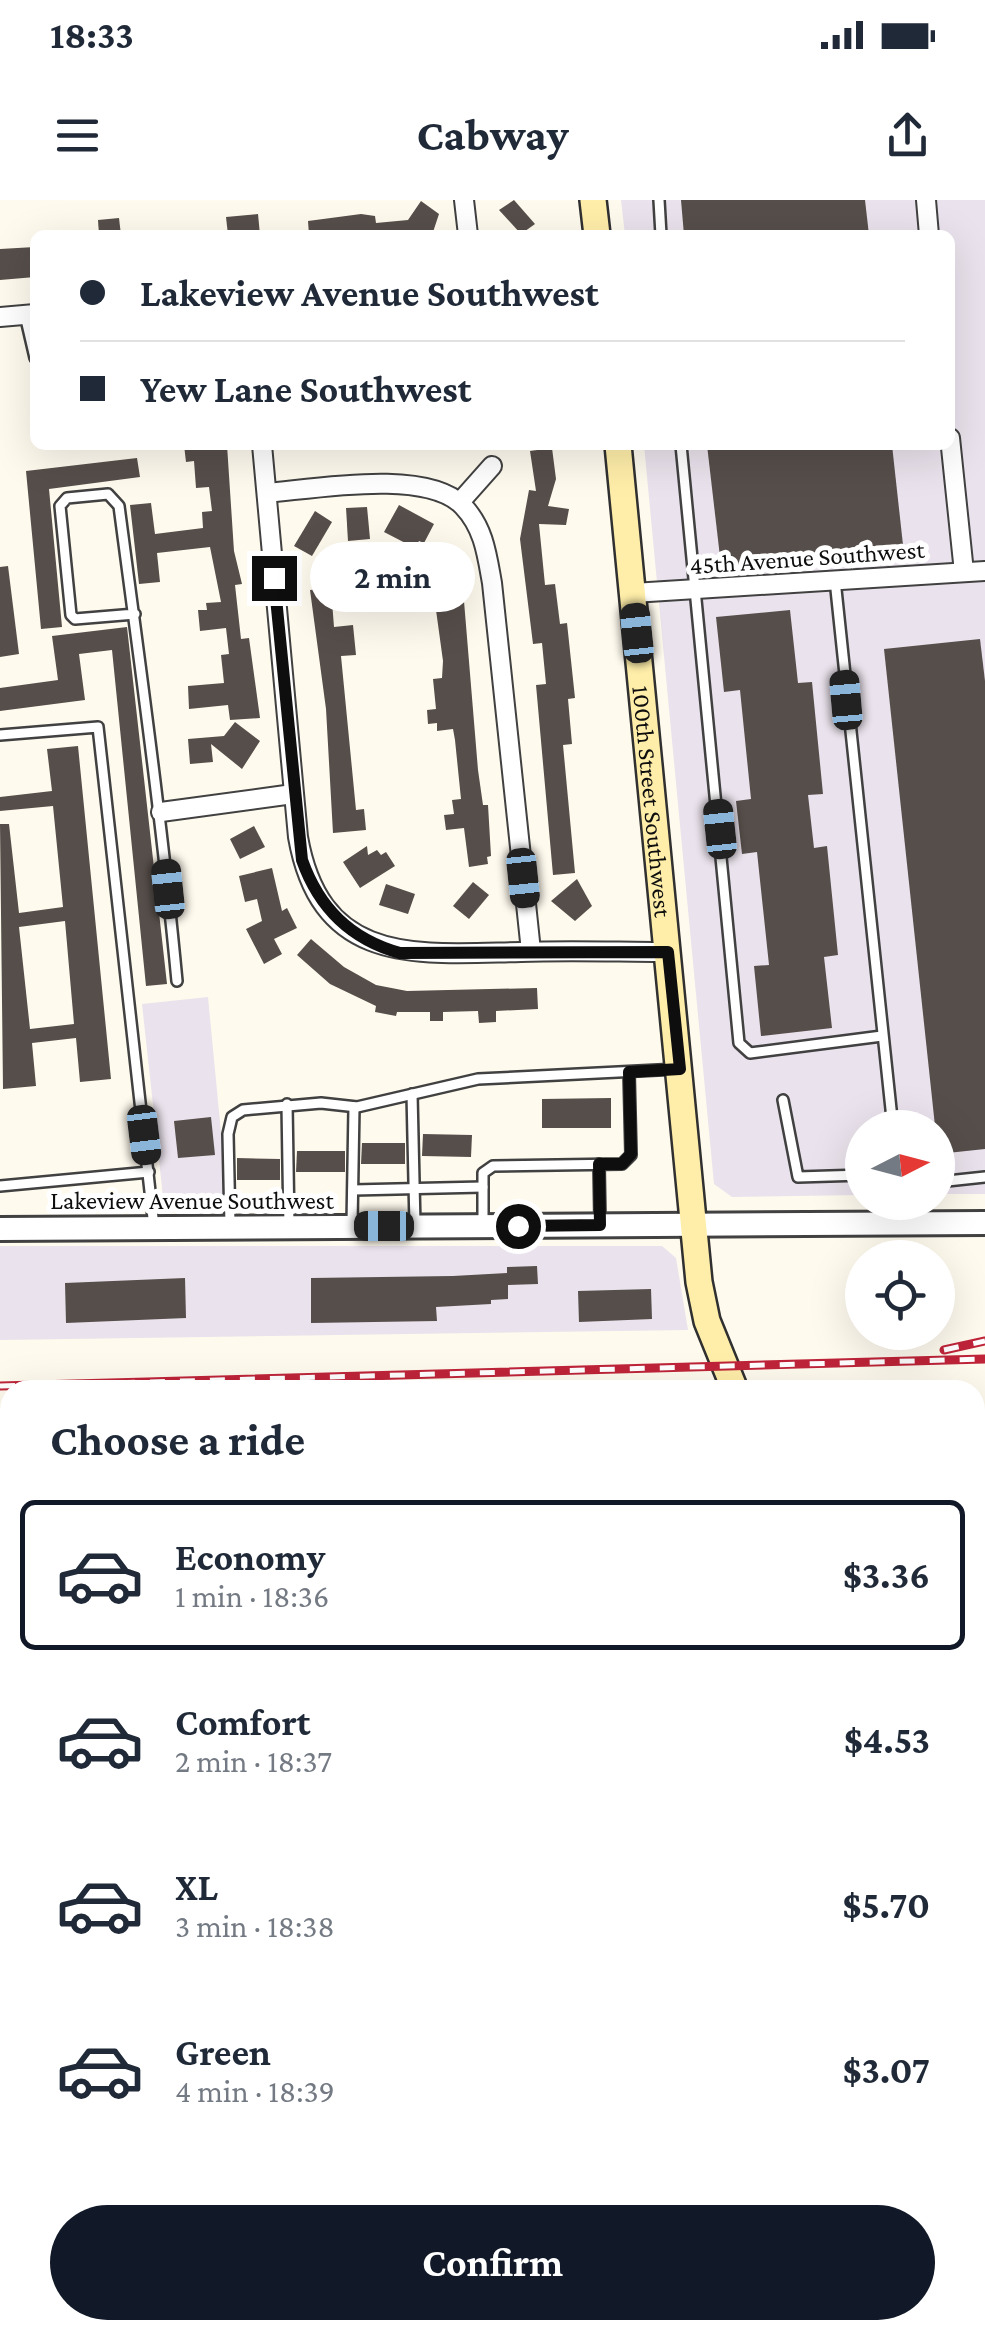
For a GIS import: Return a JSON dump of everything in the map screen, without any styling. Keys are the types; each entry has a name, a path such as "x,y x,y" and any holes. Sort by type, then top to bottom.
{"main road":[{"path":"593,200 596,230"},
{"name":"100th Street Southwest","path":"619,450 694,1224 707,1321 730,1380"}],"street":[{"path":"464,200 467,230"},
{"path":"926,200 929,230"},
{"path":"0,317 30,314"},
{"path":"263,450 293,794 310,882 329,912 358,936 400,953 668,952"},
{"path":"951,450 964,572"},
{"path":"460,502 492,466"},
{"path":"267,493 383,482 411,486 460,502 481,532 492,584 531,952"},
{"name":"45th Avenue Southwest","path":"633,594 985,571"},
{"path":"161,812 293,794"},
{"name":"Lakeview Avenue Southwest","path":"0,1229 985,1223"}],"lane":[{"path":"659,200 661,230"},
{"path":"682,450 740,1043 750,1054 882,1036"},
{"path":"134,614 75,619 71,615 60,506 66,498 114,496 134,614 161,812 178,981"},
{"path":"835,580 891,1110"},
{"path":"0,735 98,726 154,1228"},
{"path":"230,1228 228,1134 232,1117 243,1110 288,1104 354,1107 478,1079 680,1069"},
{"path":"483,1226 483,1174 493,1166 622,1164 631,1154 629,1072"},
{"path":"412,1094 415,1226"},
{"path":"783,1100 798,1177 845,1176"},
{"path":"288,1104 289,1227"},
{"path":"352,1227 354,1107"},
{"path":"599,1164 600,1225"},
{"path":"0,1186 149,1172"},
{"path":"955,1181 985,1178"},
{"path":"352,1190 483,1187"}],"shaded area":[{"path":"621,200 985,200 985,1194 955,1194 955,1110 845,1110 845,1195 732,1197 714,1184 644,450 955,450 955,230 624,230"},
{"path":"208,997 228,1205 164,1206 142,1004"},
{"path":"0,1246 662,1246 676,1258 688,1330 0,1340"}],"building":[{"path":"514,200 535,224 517,230 499,210"},
{"path":"681,200 865,200 868,230 684,230"},
{"path":"421,201 439,214 434,230 309,230 308,221 361,214 375,216 376,223 408,220"},
{"path":"258,214 260,230 227,230 226,217"},
{"path":"119,218 120,230 99,230 98,220"},
{"path":"30,247 30,277 0,280 0,249"},
{"path":"185,450 227,450 234,551 242,584 235,585 241,639 249,638 260,718 230,720 228,705 189,709 188,686 224,683 221,655 229,654 226,628 200,631 198,610 207,610 206,603 221,602 210,547 157,553 160,582 139,584 130,505 151,503 155,534 203,528 202,512 212,511 209,487 196,488 194,461 186,462"},
{"path":"552,450 556,479 548,506 569,509 566,525 539,524 545,585 555,584 560,624 567,623 575,698 568,699 572,744 563,745 575,873 553,875 536,685 546,684 542,643 533,644 520,539 529,490 536,491 530,451"},
{"path":"708,450 893,450 904,554 722,574"},
{"path":"137,458 140,477 49,489 62,627 41,629 26,471"},
{"path":"399,505 434,524 424,543 419,541 415,548 384,532"},
{"path":"367,507 370,539 348,541 346,508"},
{"path":"315,511 332,522 312,556 294,546"},
{"path":"461,565 478,770 483,805 488,805 491,856 487,857 488,864 469,867 464,828 446,830 444,815 454,814 452,800 461,799 455,740 453,729 437,731 437,723 428,724 427,710 436,709 433,679 442,678 443,661 436,610 420,612 418,590 442,587 440,567"},
{"path":"8,566 19,654 0,657 0,567"},
{"path":"331,588 334,627 353,625 356,655 341,656 356,810 364,809 366,830 333,833 326,709 310,590"},
{"path":"790,610 798,683 812,682 823,794 808,795 814,848 827,846 838,955 824,957 832,1028 761,1036 754,966 769,965 757,852 742,854 736,801 751,799 740,690 724,692 716,617"},
{"path":"127,627 167,984 146,986 112,650 79,654 85,700 0,711 0,688 58,680 52,636"},
{"path":"980,639 985,681 985,1149 955,1152 955,1110 933,1110 884,649"},
{"path":"235,722 260,741 242,769 211,744 213,762 190,764 188,739 224,736"},
{"path":"78,746 111,1079 80,1082 76,1038 32,1043 36,1086 3,1089 0,824 9,824 19,913 63,907 53,806 0,811 0,797 52,791 47,749","holes":["65,921 74,1024 30,1029 19,927"]},
{"path":"254,826 265,847 240,859 230,839"},
{"path":"367,846 368,855 377,850 381,855 386,852 395,866 360,888 343,862"},
{"path":"272,868 282,911 287,908 297,928 274,939 282,954 264,964 246,929 262,921 257,899 245,902 239,876"},
{"path":"577,879 592,906 575,921 551,901"},
{"path":"473,882 489,895 469,919 453,906"},
{"path":"386,884 415,894 408,914 379,905"},
{"path":"311,939 344,967 376,985 407,991 537,988 538,1009 496,1011 496,1022 479,1023 478,1011 443,1012 443,1021 430,1021 430,1012 397,1012 396,1016 375,1012 376,1006 330,984 297,955"},
{"path":"611,1098 611,1128 542,1128 542,1099"},
{"path":"211,1117 215,1155 178,1158 174,1121"},
{"path":"423,1134 472,1135 471,1157 422,1156"},
{"path":"362,1143 405,1143 405,1164 361,1164"},
{"path":"297,1151 345,1151 345,1172 296,1172"},
{"path":"237,1158 280,1159 280,1180 237,1180"},
{"path":"537,1266 538,1284 508,1285 508,1299 491,1300 491,1304 436,1307 437,1321 311,1323 311,1278 453,1276 507,1273 507,1267"},
{"path":"185,1278 186,1318 66,1323 65,1283"},
{"path":"651,1289 652,1319 579,1322 578,1291"}],"railway":[{"path":"955,1348 985,1341"},
{"path":"219,1380 985,1359"}],"route":[{"path":"274,578 302,860 319,899 340,924 378,947 400,953 668,952 680,1069 629,1072 631,1154 622,1164 599,1164 600,1225 518,1226"}]}
